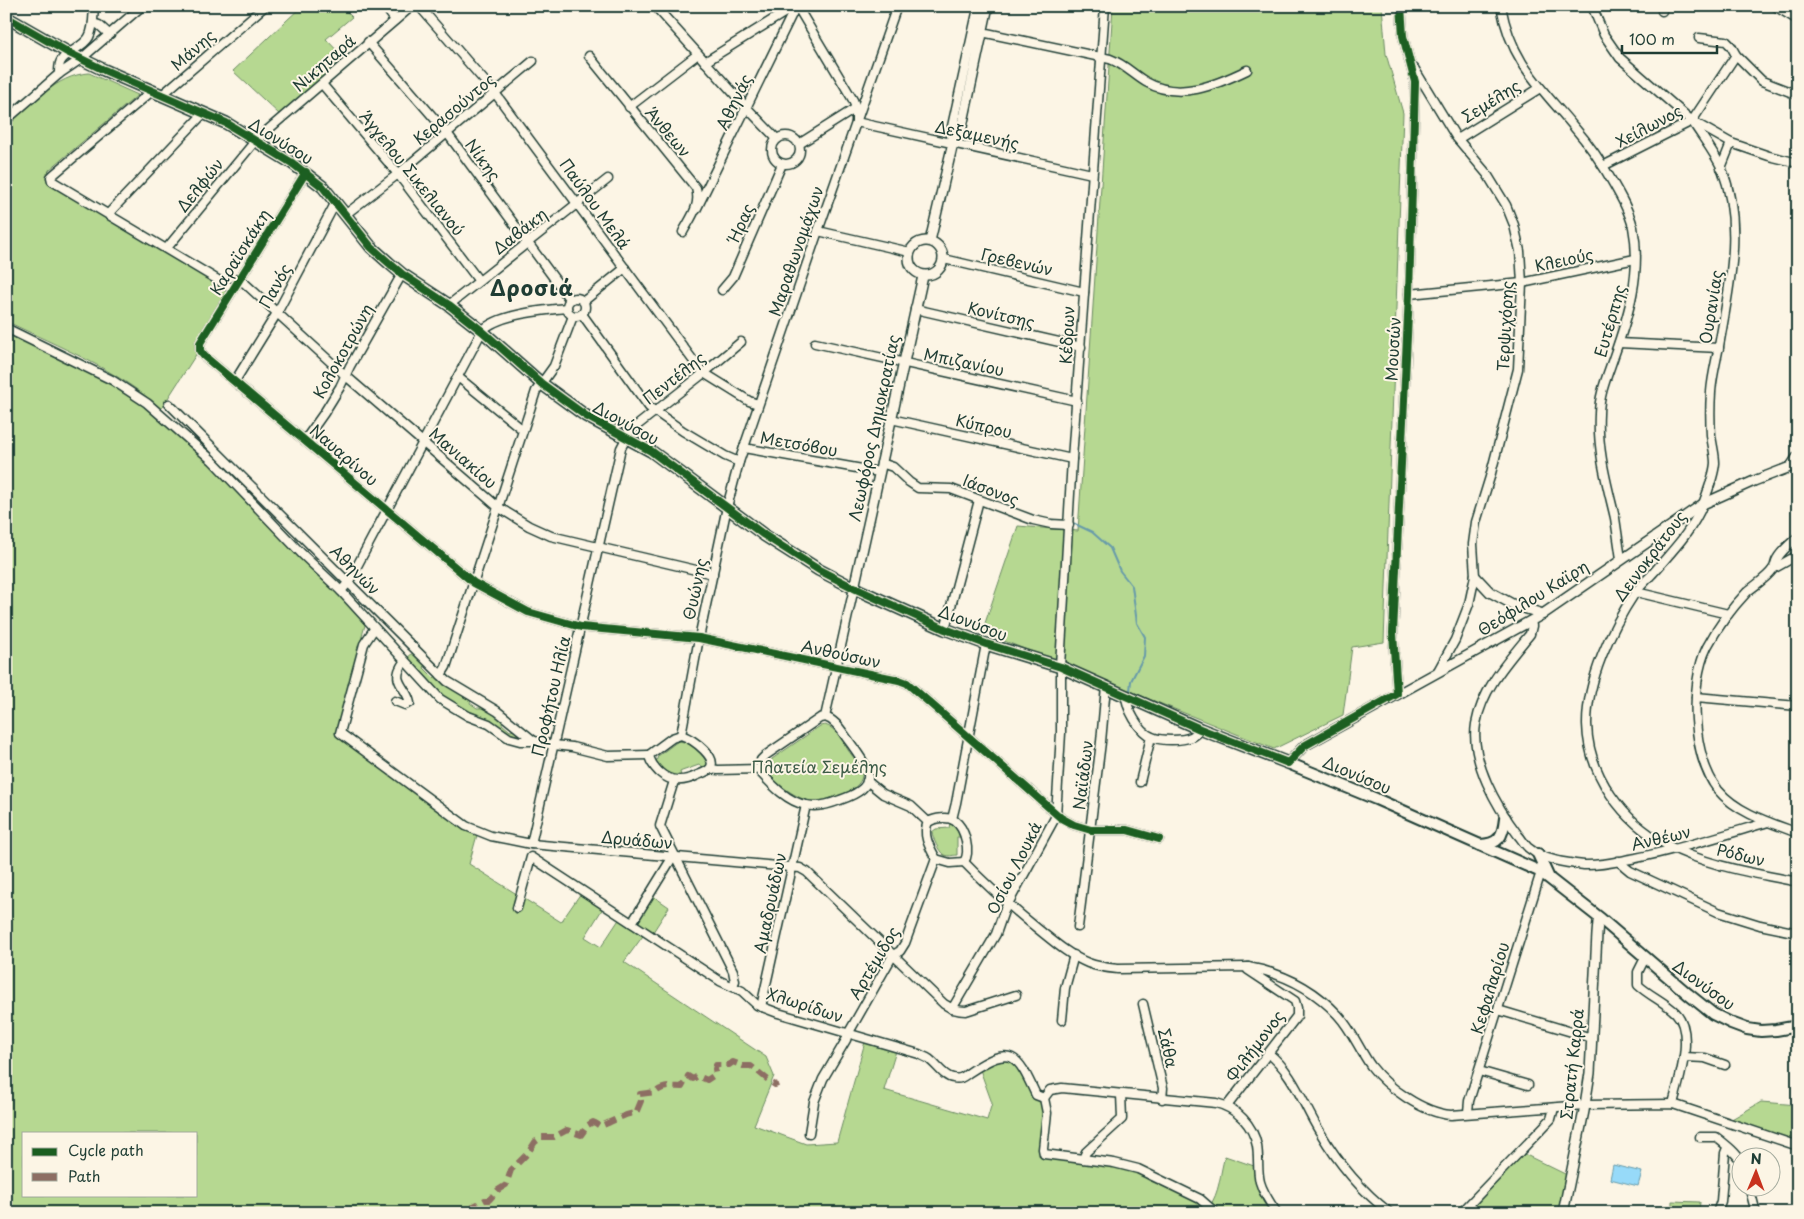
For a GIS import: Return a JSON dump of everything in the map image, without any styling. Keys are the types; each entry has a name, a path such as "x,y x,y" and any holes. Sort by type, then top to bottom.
{"main road":[{"name":"Διονύσου","path":"6,17 69,54 204,113 256,140 306,172 323,187 371,247 402,274 449,305 482,330 542,384 586,416 651,451 795,556 854,588 946,628 986,644 1061,667 1200,729 1288,763 1544,874 1601,919 1713,1014 1747,1029 1761,1031 1798,1026"},
{"path":"1480,845 1490,844 1499,838 1506,818"},
{"path":"1533,852 1544,874"}],"street":[{"path":"59,74 60,62 88,40 93,23 94,6"},
{"path":"6,120 59,74 82,59 142,6"},
{"name":"Μάνης","path":"162,95 265,6"},
{"path":"388,6 389,12 395,20"},
{"name":"Νικηταρά","path":"256,140 412,6"},
{"name":"Παύλου Μελά","path":"419,6 495,93 704,373 749,401 758,404"},
{"path":"655,6 777,139"},
{"path":"705,62 796,6 851,94 856,108 856,122"},
{"name":"Αθηνάς","path":"696,210 796,6"},
{"name":"Μαραθωνομάχων","path":"727,508 739,462 758,404 897,6"},
{"path":"978,6 978,32"},
{"path":"930,242 953,143 951,133 978,32 988,6"},
{"name":"Κέδρων","path":"1061,667 1072,460 1105,6"},
{"name":"Τερψιχόρης","path":"1401,6 1403,36 1418,81 1458,138 1487,174 1506,206 1514,225 1520,252 1522,283 1518,369 1498,449 1476,522 1473,544 1474,576 1469,604 1455,640 1438,672"},
{"name":"Ευτέρπης","path":"1501,6 1512,44 1520,61 1540,88 1576,128 1603,166 1624,202 1632,227 1636,277 1632,301 1605,383 1598,413 1604,472 1615,520 1621,559"},
{"path":"1592,6 1604,35 1620,58 1692,122 1731,143 1769,156 1798,163"},
{"path":"1775,6 1798,20"},
{"path":"93,23 99,25 109,34"},
{"path":"978,32 1118,62 1144,81 1158,88 1179,92 1222,83 1247,70"},
{"path":"1699,38 1726,41 1736,55 1762,81 1798,95"},
{"name":"Νίκης","path":"368,42 446,133 527,243 568,304"},
{"path":"629,107 698,54"},
{"name":"Χείλωνος","path":"1603,166 1692,122 1736,55"},
{"name":"Άνθεων","path":"589,56 694,184 699,198 696,210"},
{"name":"Κερασούντος","path":"346,214 398,174 533,61"},
{"name":"Μουσών","path":"1397,694 1393,633 1418,81"},
{"name":"Άγγελου Σικελιανού","path":"322,84 398,174 479,281"},
{"name":"Σεμέλης","path":"1458,138 1540,88"},
{"path":"152,91 51,177 52,181 233,289"},
{"path":"799,144 856,108"},
{"path":"108,213 204,113"},
{"name":"Δεξαμενής","path":"856,122 1092,174"},
{"name":"Ουρανίας","path":"1692,122 1721,168 1730,196 1734,223 1731,274 1709,410 1715,462 1703,504"},
{"path":"789,136 799,144 801,151 796,161 790,164 782,164 776,160 772,153 777,139 789,136"},
{"name":"Δελφών","path":"167,248 256,140"},
{"path":"1721,168 1731,143"},
{"name":"Ήρας","path":"722,290 733,277 782,164"},
{"name":"Καραϊσκάκη","path":"199,347 239,278 306,172"},
{"name":"Δαβάκη","path":"449,305 608,179"},
{"name":"Πανός","path":"235,381 277,312 336,202"},
{"path":"683,232 696,210"},
{"path":"818,231 910,252"},
{"path":"920,242 930,242 940,248 944,259 939,270 934,274 923,276 911,267 909,262 910,252 920,242"},
{"name":"Γρεβενών","path":"944,259 1084,292"},
{"name":"Κλειούς","path":"1409,294 1522,283 1635,259"},
{"path":"584,301 625,268"},
{"name":"Κολοκοτρώνη","path":"305,440 346,376 402,274"},
{"name":"Λεωφόρος Δημοκρατίας","path":"854,588 923,276"},
{"name":"Μανιακίου","path":"239,278 346,376 498,507 529,526 551,536 713,574"},
{"path":"343,593 482,330 494,322 510,317 568,304 575,297 584,301"},
{"path":"573,316 582,314 586,310 584,301"},
{"path":"568,304 569,313 573,316"},
{"name":"Κονίτσης","path":"915,310 1081,347"},
{"path":"582,314 649,407 692,436 725,456 739,462"},
{"path":"441,675 446,667 536,391 554,366 573,316"},
{"name":"Αθηνών","path":"6,328 104,376 147,403 212,460 302,554 343,593 374,629 444,702 468,716 489,723 509,738 520,741 572,746 608,756 649,756"},
{"name":"Πεντέλης","path":"626,437 630,431 741,342"},
{"name":"Μπιζανίου","path":"816,343 1077,401"},
{"path":"1619,343 1719,348"},
{"name":"Ναυαρίνου","path":"199,347 204,356 474,583"},
{"path":"458,377 523,430"},
{"name":"Αθηνών","path":"168,404 441,675 456,687 495,709 534,741"},
{"name":"Κύπρου","path":"891,419 1072,460"},
{"name":"Προφήτου Ηλία","path":"532,844 621,448 626,437"},
{"name":"Μετσόβου","path":"744,448 880,468"},
{"path":"1794,465 1798,455"},
{"name":"Θεόφιλου Καϊρη","path":"1288,763 1304,746 1543,614 1703,504 1794,465"},
{"name":"Ιάσονος","path":"880,468 894,468 918,488 948,489 961,492 1038,522 1069,525"},
{"path":"946,628 979,500"},
{"name":"Δεινοκράτους","path":"1678,850 1654,838 1617,804 1599,774 1590,748 1588,735 1589,703 1596,672 1618,624 1636,592 1682,541 1703,504"},
{"name":"Θυώνης","path":"681,735 698,638 727,508"},
{"path":"1773,569 1778,557 1798,537"},
{"path":"1798,555 1773,569 1728,614 1707,648 1699,675 1696,697 1699,746 1707,771 1718,790 1734,805 1768,822 1798,833"},
{"path":"1474,576 1490,592 1514,605 1543,614"},
{"name":"Ανθούσων","path":"474,583 528,612 581,627 698,638 899,680 1057,814 1074,825 1091,830 1127,830 1159,839"},
{"path":"825,717 854,588"},
{"path":"1636,592 1728,614"},
{"path":"1520,863 1533,852 1493,798 1480,762 1475,739 1476,724 1489,689 1530,634 1531,621"},
{"name":"Δρυάδων","path":"374,629 364,644 340,733 466,826 491,836 532,844 792,867 807,872 944,1004 952,1009"},
{"path":"952,819 986,644"},
{"path":"395,701 405,705 410,704 398,678 402,659 413,647"},
{"name":"Οσίου Λουκά","path":"952,1009 996,934 1003,913 1057,814 1061,733 1061,667"},
{"name":"Ναϊάδων","path":"1078,927 1091,830 1106,686"},
{"path":"1126,695 1126,704 1130,713 1151,737 1162,739 1189,738 1200,729"},
{"path":"1696,697 1798,706"},
{"path":"825,717 830,718 837,725 865,763 868,773 867,781 862,790 856,795 822,805 806,805 798,802 774,786 760,769 761,760 820,718 825,717"},
{"path":"710,769 711,760 706,752 692,740 681,735 672,738 649,756 650,761 657,770 664,777 674,781 694,777 710,769 760,769"},
{"path":"1140,782 1151,737"},
{"path":"674,781 660,826 674,858 733,971 735,981 733,985"},
{"path":"867,781 883,794 911,806 928,822"},
{"name":"Αμαδρυάδων","path":"761,1006 806,805"},
{"path":"928,822 937,819 952,819 957,823 965,837 967,854 964,862"},
{"path":"928,822 926,838 936,859 950,863 964,862"},
{"name":"Ανθέων","path":"1533,852 1564,862 1586,865 1618,861 1678,850 1768,822"},
{"name":"Ρόδων","path":"1678,850 1721,866 1798,882"},
{"name":"Χλωρίδων","path":"517,908 531,857 720,980 733,985 761,1006 778,1013 919,1054 929,1059 949,1077 954,1079 961,1078 984,1063 1001,1055 1008,1055 1022,1065 1036,1095 1044,1098"},
{"path":"632,923 674,858"},
{"name":"Αρτέμιδος","path":"809,1134 814,1102 822,1079 893,955 900,951 905,943 936,859"},
{"path":"1618,861 1630,871 1718,912 1760,925 1798,933"},
{"path":"964,862 1008,904 1056,943 1087,963 1101,968 1118,970 1248,967 1268,970 1294,981 1337,1014 1350,1031 1371,1066 1385,1081 1419,1104 1442,1113 1451,1115 1468,1112 1554,1108 1585,1104 1673,1104 1798,1146"},
{"name":"Κεφαλαρίου","path":"1468,1112 1469,1101 1498,1010 1544,874"},
{"name":"Στρατή Καρρά","path":"1563,1213 1585,1104 1592,1038 1596,934 1598,922 1601,919"},
{"path":"1062,1020 1065,988 1074,955"},
{"path":"1645,958 1638,972 1638,985 1677,1014 1684,1031 1684,1057 1673,1104"},
{"name":"Φιλήμονος","path":"1228,1106 1296,1016 1297,1008 1295,1001 1248,970 1248,967"},
{"path":"952,1009 957,1011 966,1010 1016,995"},
{"name":"Σάθα","path":"1143,1004 1163,1088 1162,1098"},
{"path":"1498,1010 1592,1038"},
{"path":"1268,1053 1280,1062 1290,1077 1319,1131 1334,1154 1366,1192 1390,1213"},
{"path":"1684,1057 1705,1058 1725,1065"},
{"path":"1479,1071 1528,1085"},
{"path":"1216,1213 1200,1200 1143,1170 1114,1163 1046,1155 1043,1153 1047,1112 1044,1098 1050,1090 1055,1088 1216,1103 1228,1106 1237,1112 1254,1133 1260,1183 1277,1213"},
{"path":"1083,1159 1086,1152 1122,1120 1121,1094"},
{"path":"1461,1213 1551,1119 1554,1108"},
{"path":"1700,1137 1716,1137 1727,1148 1732,1150"},
{"path":"1717,1213 1721,1201 1727,1148"},
{"path":"1752,1196 1756,1213"}],"green space":[{"path":"302,6 341,6 352,17 326,39 344,58 280,115 233,71"},
{"path":"1113,6 1382,6 1386,54 1403,113 1384,642 1352,647 1343,715 1274,749 982,632 1018,526 1078,531"},
{"path":"89,73 138,95 49,170 46,178 49,185 142,237 228,291 196,347 197,353 161,409 107,370 6,321 6,126 44,92 66,79"},
{"path":"6,329 90,370 139,399 191,441 334,587 365,625 336,734 464,830 477,835 469,864 561,922 581,893 603,908 585,937 601,947 620,918 632,926 653,896 669,907 653,932 648,929 624,962 766,1057 774,1076 754,1125 806,1144 837,1142 865,1042 896,1051 884,1090 987,1120 992,1103 979,1067 1007,1058 1016,1062 1042,1101 1045,1116 1039,1148 1041,1155 1045,1158 1113,1165 1139,1172 1148,1180 1183,1194 1208,1209 1218,1189 1225,1156 1254,1166 1257,1184 1273,1213 6,1213"},
{"path":"414,652 426,664 424,668 434,678 437,675 449,686 471,700 470,703 477,708 484,706 502,718 502,724 510,731 516,730 523,737 509,733 487,718 469,712 444,698 407,658"},
{"name":"Πλατεία Σεμέλης","path":"825,725 838,735 858,764 862,772 861,779 851,790 834,798 810,801 794,794 772,778 768,766 772,759 820,726"},
{"path":"678,741 692,746 708,764 703,768 699,765 682,771 680,772 681,776 671,777 656,762 658,756"},
{"path":"950,823 954,824 960,837 957,837 957,855 947,856 940,851 932,832 936,829 949,828"},
{"path":"1761,1102 1798,1105 1798,1143 1730,1120"},
{"path":"1524,1154 1567,1175 1560,1213 1468,1213"},
{"path":"1672,1201 1700,1202 1699,1213 1672,1213"}],"water":[{"path":"1613,1165 1642,1172 1638,1186 1610,1179"}],"waterway":[{"path":"1073,523 1092,532 1110,548 1120,571 1132,586 1137,623 1145,637 1144,656 1131,681 1130,691"}],"marked path":[{"path":"474,1213 474,1206 489,1200 498,1190 506,1185 511,1170 528,1153 535,1142 542,1137 554,1137 567,1130 581,1135 588,1125 593,1122 600,1126 626,1115 636,1113 641,1101 640,1094 656,1092 665,1087 682,1087 688,1076 693,1079 698,1076 707,1080 716,1074 716,1065 729,1065 733,1062 743,1066 751,1066 775,1085 778,1084"}],"cycle path":[{"path":"6,17 69,53 104,70 226,123 292,163 323,187 371,247 389,263 402,274 449,305 482,331 542,384 586,416 651,451 764,535 819,570 945,629 1061,667 1200,729 1288,763 1304,746 1397,694 1393,633 1409,294 1415,82 1403,36 1401,6"},
{"path":"306,172 200,343 200,351 474,583 528,612 581,627 699,638 899,680 907,683 1061,818 1074,825 1091,830 1127,830 1159,839"}],"district":[{"name":"Δροσιά","path":"532,289"}]}
